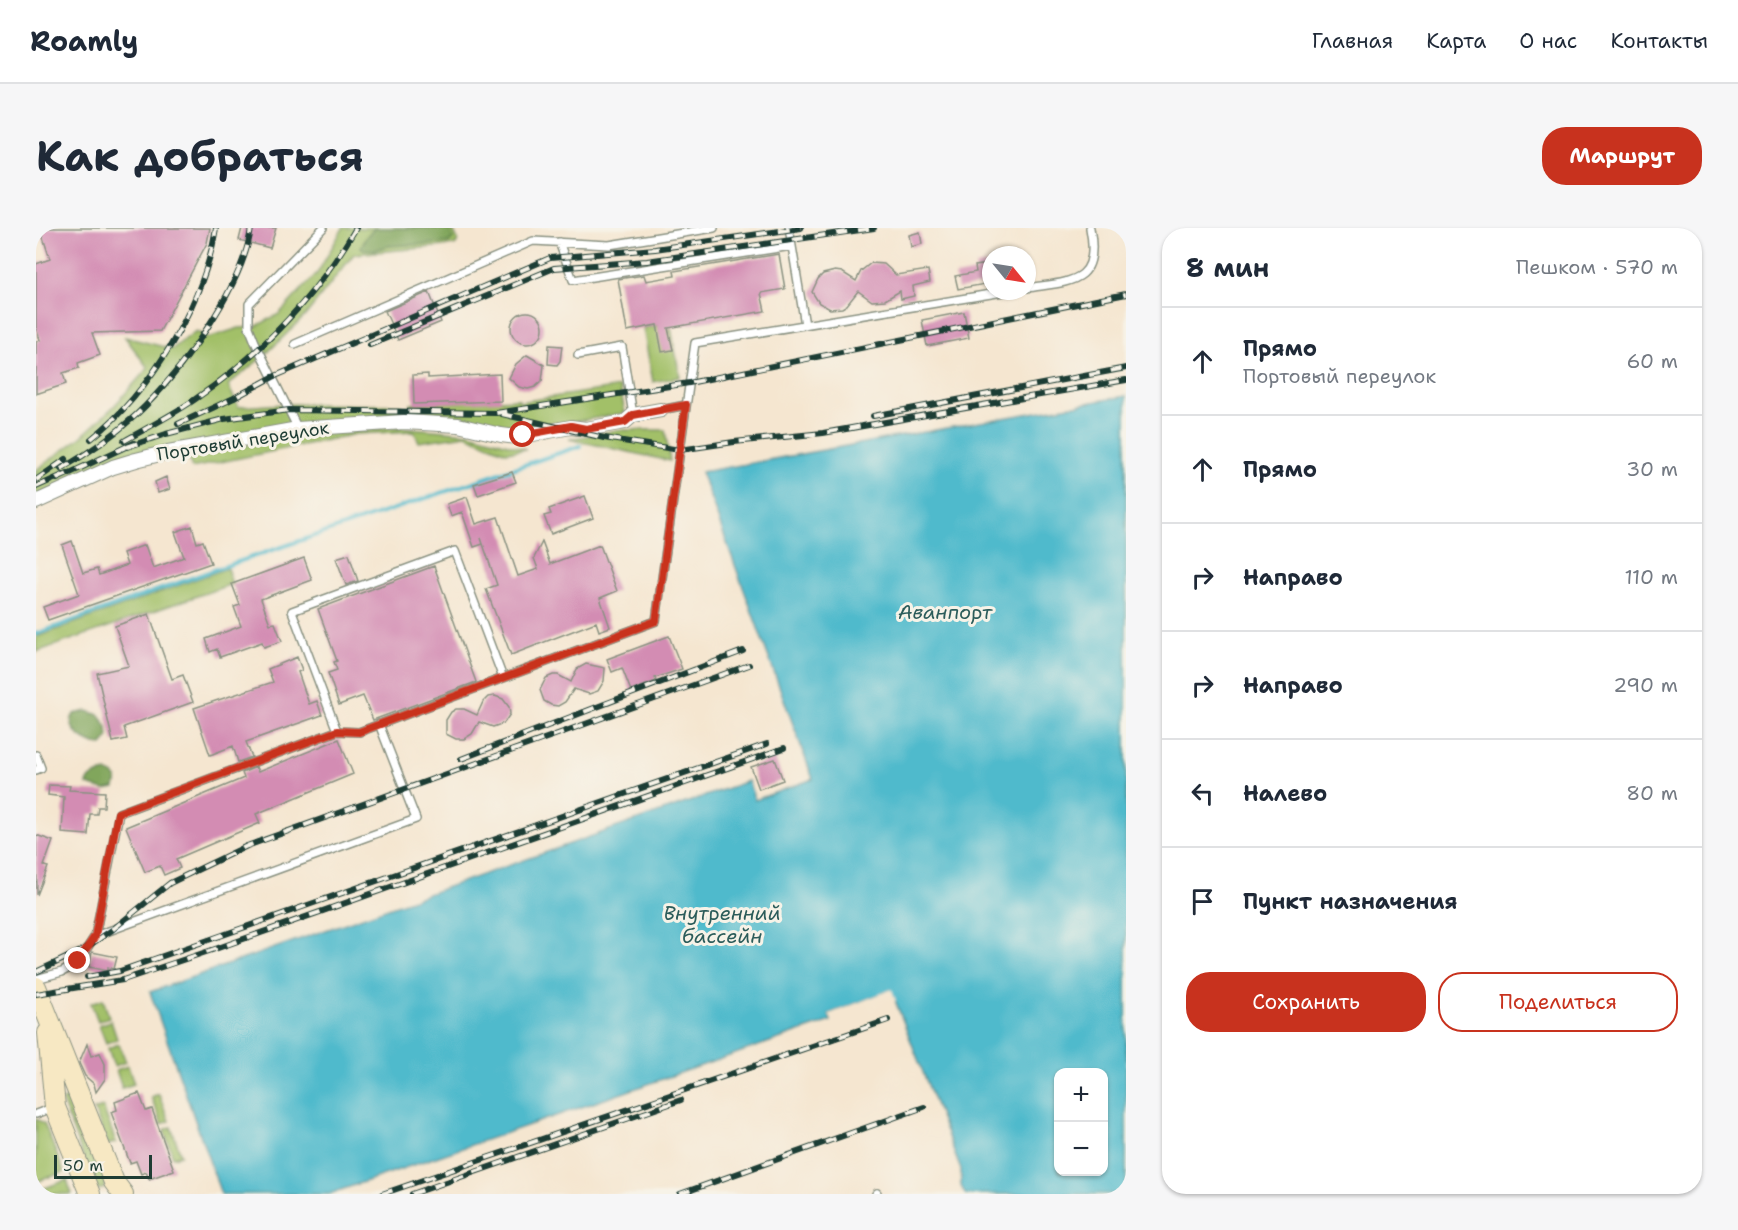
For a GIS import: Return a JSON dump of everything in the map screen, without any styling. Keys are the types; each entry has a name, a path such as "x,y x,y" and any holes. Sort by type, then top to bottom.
{"street":[{"name":"Портовый переулок","path":"36,502 113,467 136,460 168,452 298,429 404,422 458,425 517,437 571,426 586,429 625,422 633,415 661,410"},
{"path":"36,987 114,1182 123,1194"},
{"path":"46,1010 55,1107 90,1194"}],"lane":[{"path":"298,429 249,327 249,304 323,228"},
{"path":"295,344 533,241 609,244 714,228"},
{"path":"789,228 805,325"},
{"path":"1036,286 1071,280 1083,273 1090,264 1094,251 1090,228"},
{"path":"559,242 573,280 792,246"},
{"path":"36,979 62,972 73,966 95,936 118,813 337,731 359,732 656,621 695,343 982,296"},
{"path":"578,355 622,347 633,415"},
{"path":"661,410 686,405"},
{"path":"337,731 292,610 455,551 503,678"},
{"path":"95,936 416,819 378,724"},
{"path":"36,755 41,768 36,770"},
{"path":"36,1113 55,1107"}],"green space":[{"path":"343,228 451,228 458,239 456,245 354,254 305,316 265,355 228,385 238,407 286,404 400,405 401,416 124,458 36,496 36,470 81,437 114,406 148,368 125,337 172,349 196,331 208,338 239,328 255,327 279,314 318,272"},
{"path":"375,228 448,228 453,238 444,243 389,246 375,250 363,249 361,247 367,236"},
{"path":"670,323 680,377 653,382 643,328"},
{"path":"620,387 625,413 522,431 465,417 412,416 411,404 519,399 519,402"},
{"path":"399,427 469,433 526,449 506,452 466,435 419,442 414,431 356,434 192,468 188,456 305,435"},
{"path":"619,430 665,430 670,461 569,439"},
{"path":"227,568 232,584 36,652 36,637"},
{"path":"87,711 100,715 107,727 108,738 102,745 84,739 72,725 74,714"},
{"path":"107,772 113,774 117,779 115,788 104,790 87,785 91,777"},
{"path":"103,999 109,1017 98,1021 91,1003"},
{"path":"111,1021 117,1039 106,1043 99,1025"},
{"path":"119,1044 126,1062 114,1066 108,1048"},
{"path":"128,1066 134,1084 122,1088 116,1070"},
{"path":"159,1094 169,1121 162,1124 151,1097"},
{"path":"69,1097 73,1098 107,1184 103,1189 95,1189 62,1101"},
{"path":"103,1107 116,1142 108,1145 94,1110"},
{"path":"36,1119 44,1123 64,1172 36,1182"},
{"path":"171,1127 181,1155 173,1157 164,1130"},
{"path":"67,1180 72,1194 36,1194 36,1191"}],"water":[{"path":"1126,396 1126,1194 965,1194 961,1186 961,1170 891,990 829,1014 831,1021 329,1194 221,1194 150,992 748,781 755,800 813,779 701,472"}],"pier":[{"path":"892,989 896,1001 893,1002 890,993 833,1016 833,1023 829,1014"}],"building":[{"path":"40,228 210,228 207,243 160,331 92,333 100,355 78,363 79,368 63,373 66,384 36,394 36,342 40,340 36,327 36,264 50,259"},
{"path":"242,228 276,228 270,248 239,240"},
{"path":"920,232 922,244 911,247 909,235"},
{"path":"779,254 785,289 761,293 765,311 668,328 673,350 662,352 657,325 627,331 618,279 644,275 646,281 675,276 674,271"},
{"path":"871,263 884,264 896,275 928,270 930,282 913,286 914,296 901,299 900,291 885,300 872,301 858,291 842,308 830,309 819,303 812,292 823,274 842,272 856,281 861,271"},
{"path":"982,265 982,285 958,289 955,276 976,272 975,266"},
{"path":"429,292 441,322 398,340 385,311"},
{"path":"527,312 538,317 543,328 538,339 527,344 516,339 511,328 516,317"},
{"path":"964,312 969,338 927,346 922,320"},
{"path":"549,345 562,346 560,361 557,365 548,364"},
{"path":"527,355 544,365 542,381 528,389 519,387 509,378 516,364"},
{"path":"428,374 428,378 500,374 501,401 414,404 413,375"},
{"path":"512,472 516,482 478,495 474,484"},
{"path":"166,477 170,489 158,493 155,482"},
{"path":"585,496 593,518 551,534 544,516 551,514 549,509"},
{"path":"467,497 476,524 498,517 518,576 538,569 534,558 542,542 550,564 600,545 617,591 600,598 610,627 599,631 596,622 511,655 486,589 497,585 481,538 483,544 474,547 462,512 451,516 447,504"},
{"path":"192,526 197,543 203,541 211,563 48,620 43,607 79,594 62,545 72,541 83,573 97,569 99,575 127,565 123,553 145,545 153,568 184,557 175,532"},
{"path":"349,554 358,581 346,585 336,558"},
{"path":"304,558 312,580 261,599 270,624 275,623 282,641 264,647 262,642 220,657 217,649 210,652 206,639 241,626 234,607 240,605 232,584"},
{"path":"434,566 476,682 373,720 363,696 339,705 328,673 337,670 334,662 337,661 318,609"},
{"path":"149,614 172,679 183,675 193,702 124,727 127,739 113,742 97,673 129,666 115,626"},
{"path":"669,636 682,669 655,678 656,681 631,691 622,668 612,672 607,659"},
{"path":"297,657 302,670 298,672 309,704 317,701 322,715 246,742 252,757 238,762 233,746 210,755 194,708 273,682 268,669"},
{"path":"586,664 605,668 604,681 598,691 589,694 574,689 565,702 558,706 544,701 540,690 546,678 558,675 571,682 577,669"},
{"path":"495,696 503,699 509,707 510,714 504,723 493,727 479,722 472,734 464,739 456,739 446,734 446,720 451,712 464,709 477,715 483,702 488,697"},
{"path":"339,739 353,774 256,814 260,823 176,859 180,868 164,875 160,866 145,872 126,827 244,778 242,773 256,767 258,772"},
{"path":"775,759 783,780 759,789 751,767"},
{"path":"49,785 70,786 69,790 105,792 104,807 98,807 97,814 90,814 88,835 62,833 64,797 48,795"},
{"path":"36,835 53,841 44,866 48,867 37,895"},
{"path":"92,952 117,957 114,969 108,967 108,971 89,967"},
{"path":"87,1044 91,1056 100,1053 105,1064 105,1079 96,1092 94,1084 85,1076 79,1063"},
{"path":"139,1093 146,1111 152,1109 174,1170 149,1179 146,1172 141,1174 136,1161 130,1163 111,1112 117,1110 115,1102"}],"waterway":[{"path":"36,634 217,569 580,446"}],"railway":[{"path":"91,439 134,397 172,344 200,286 210,257 216,228"},
{"path":"61,469 100,444 128,422 171,377 223,302 246,251 251,228"},
{"path":"124,441 194,400 242,364 264,344 305,300 356,228"},
{"path":"178,424 273,377 550,258 655,249 801,228"},
{"path":"370,345 554,268 647,261 874,228"},
{"path":"127,447 224,419 289,410 496,413 689,383 1126,294"},
{"path":"873,416 1126,368"},
{"path":"502,414 604,438 680,450 823,433 1126,380"},
{"path":"57,479 134,443"},
{"path":"36,480 66,459"},
{"path":"36,487 63,475"},
{"path":"461,759 743,651"},
{"path":"36,972 81,951 112,930 170,883 247,846 749,665"},
{"path":"87,977 120,971 767,744"},
{"path":"36,994 123,980 784,748"},
{"path":"382,1194 888,1020"},
{"path":"412,1194 681,1100"},
{"path":"680,1194 924,1107"}],"route":[{"path":"78,961 95,936 118,813 337,731 359,732 656,621 686,405 633,415 625,422 586,429 571,426 523,435"}],"water label":[{"name":"Аванпорт","path":"945,612"},
{"name":"Внутренний бассейн","path":"722,924"}]}
